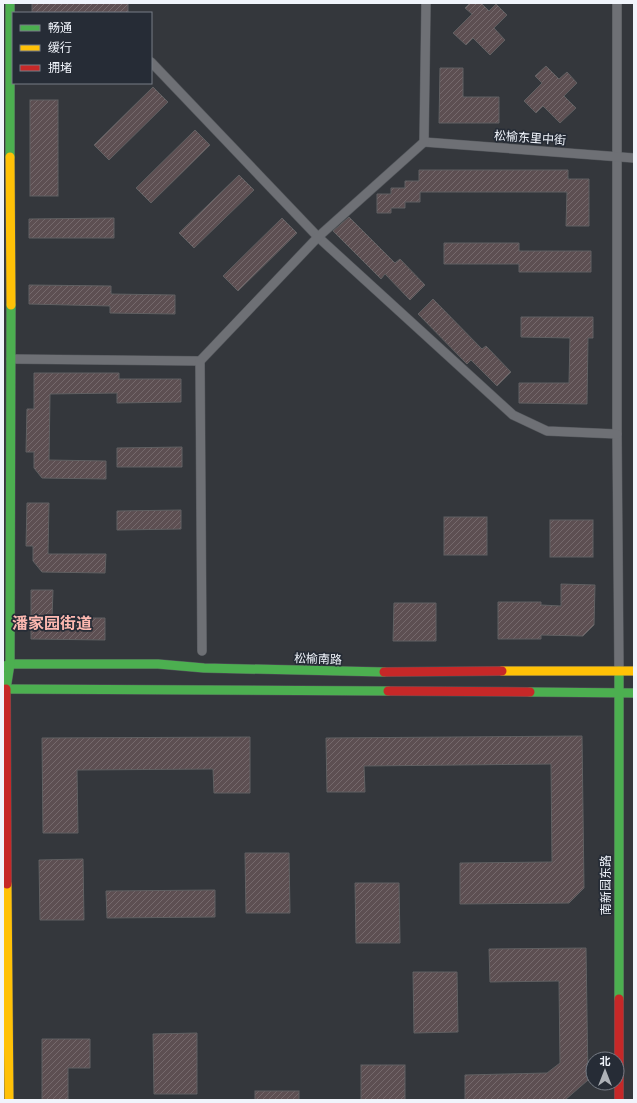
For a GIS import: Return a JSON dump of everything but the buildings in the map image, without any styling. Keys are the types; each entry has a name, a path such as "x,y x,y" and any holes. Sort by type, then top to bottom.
{"street":[{"path":"4,689 7,666 11,359 12,42 10,3"},
{"path":"202,651 200,361 318,237 424,142 426,3"},
{"path":"617,3 616,157 619,671"},
{"path":"152,63 318,237 513,415 547,431 617,434"},
{"name":"松榆东里中街","path":"424,142 634,158"},
{"path":"11,359 200,361"},
{"name":"松榆南路","path":"7,666 158,664 204,668 352,672 634,671"},
{"name":"南新园东路","path":"619,671 619,1100"},
{"path":"3,680 9,1100"},
{"path":"4,689 634,693"}],"traffic: fast":[{"path":"10,3 10,157"},
{"path":"6,689 10,664 11,305"},
{"path":"3,667 10,664 158,664 204,668 384,672"},
{"path":"619,671 619,999"},
{"path":"3,689 388,691"},
{"path":"530,692 634,693"}],"traffic: slow":[{"path":"10,157 11,305"},
{"path":"502,671 634,671"},
{"path":"7,884 9,1100"}],"traffic: jam":[{"path":"384,672 502,671"},
{"path":"6,689 7,884"},
{"path":"388,691 530,692"},
{"path":"619,999 619,1100"}],"district":[{"name":"潘家园街道","path":"52,623"}]}
